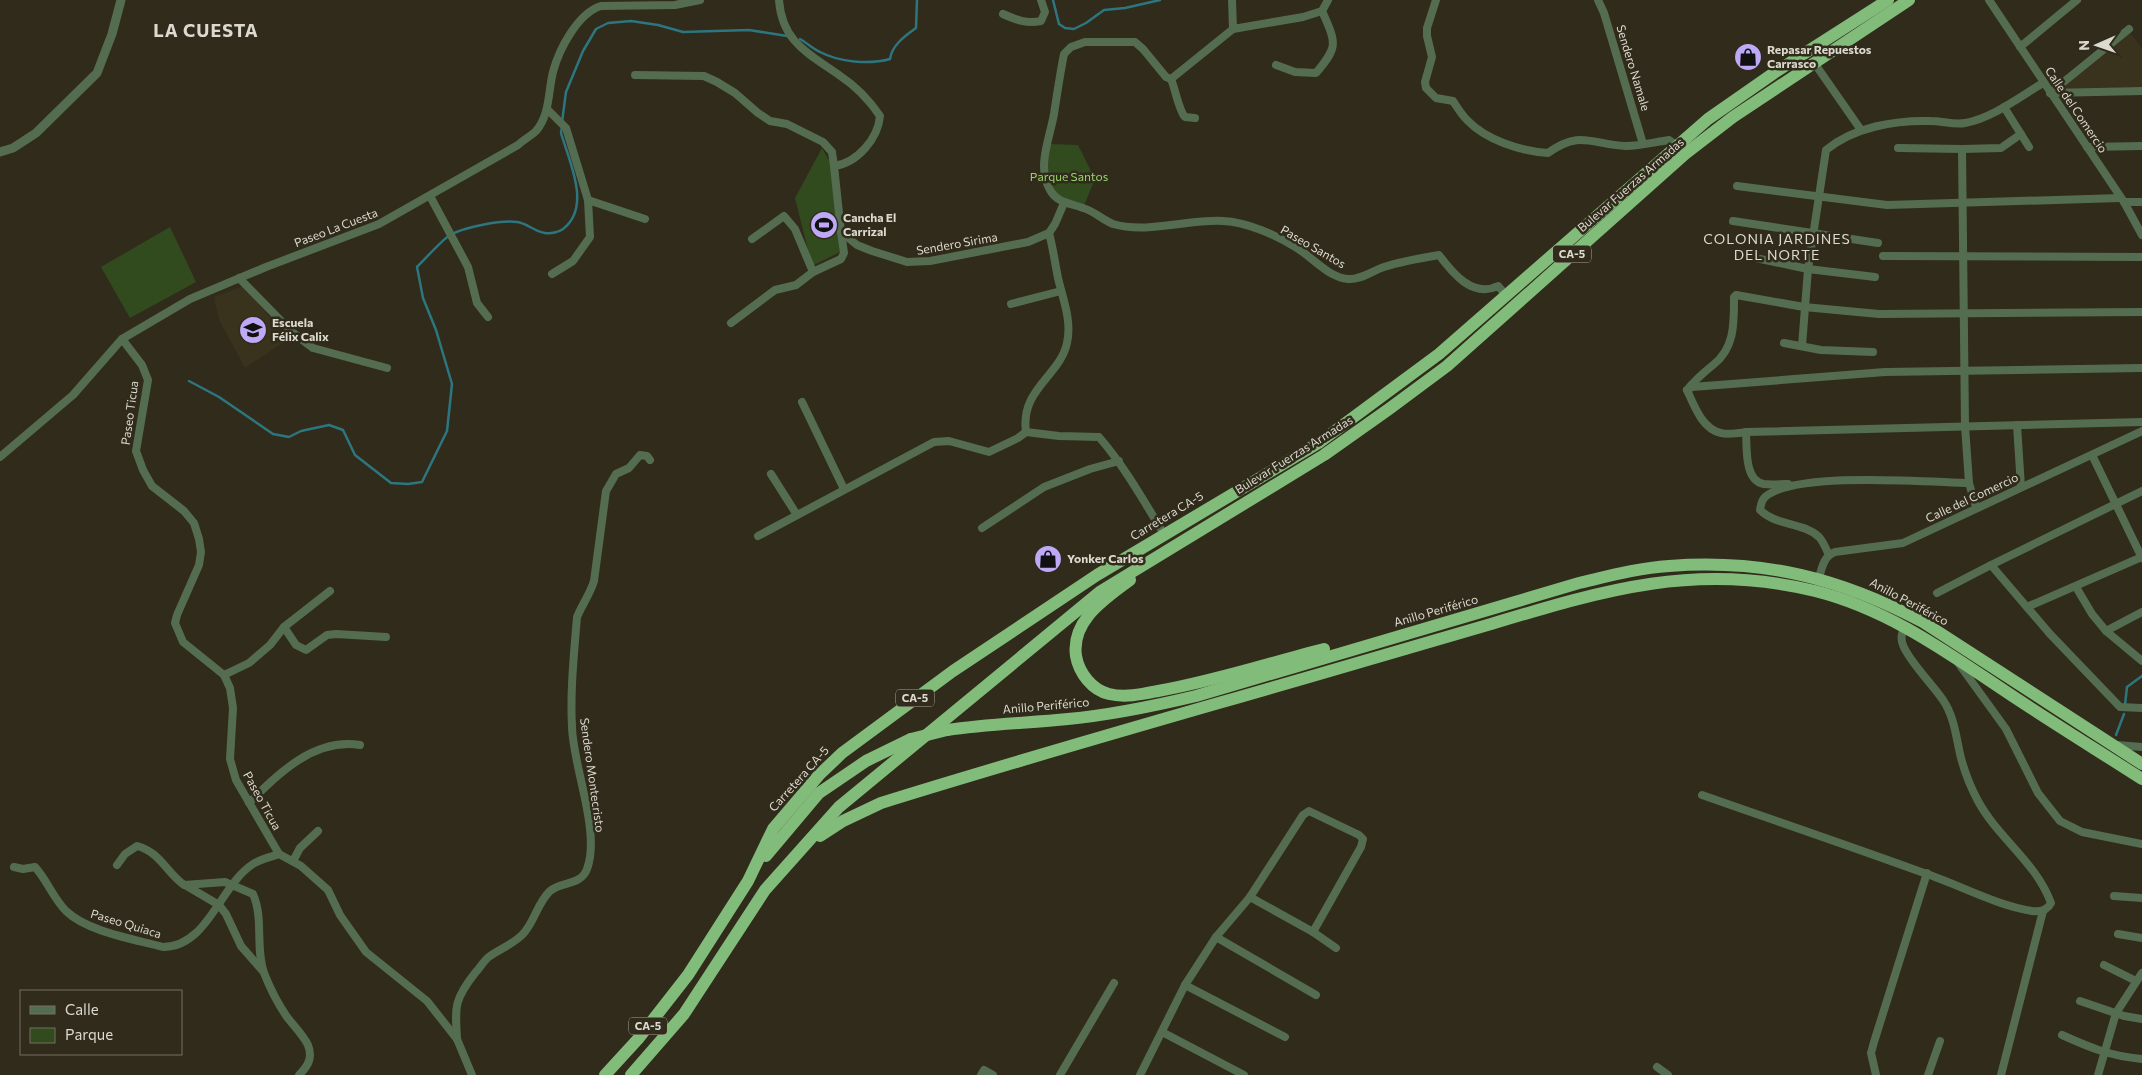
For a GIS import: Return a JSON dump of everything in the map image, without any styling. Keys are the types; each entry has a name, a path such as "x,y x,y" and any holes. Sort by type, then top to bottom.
{"highway":[{"name":"Bulevar Fuerzas Armadas","path":"1220,500 1248,486 1336,430 1439,354 1708,119 1774,73 1888,0"},
{"name":"Bulevar Fuerzas Armadas","path":"1235,508 1324,455 1447,366 1685,154 1733,117 1909,0"},
{"name":"Carretera CA-5","path":"605,1075 638,1039 688,975 748,881 774,828 818,775 842,753 953,671 1097,575 1220,500"},
{"path":"1235,508 1109,596 1088,614 1077,639 1076,655 1078,666 1085,678 1096,688 1108,694 1124,696 1175,688 1354,642 1438,625"},
{"name":"CA-5","path":"636,1072 684,1014 764,890 808,844 839,807 1101,591 1235,508"},
{"name":"Anillo Periférico","path":"748,881 769,851 819,794 866,761 911,738 947,730 996,724 1068,719 1139,709 1196,696 1579,583 1629,571 1668,566 1710,564 1782,570 1819,578 1858,590 1923,622 2142,764"},
{"name":"Anillo Periférico","path":"808,844 843,821 881,803 1141,724 1299,680 1584,596 1664,581 1702,578 1739,579 1816,591 1854,603 1905,626 1952,654 2016,699 2142,779"}],"street":[{"path":"0,152 13,148 36,133 97,73 112,34 120,0"},
{"name":"Paseo La Cuesta","path":"0,457 73,395 122,338 190,299 379,224 518,145 536,131 547,109 554,71 566,42 578,22 592,9 601,6 675,5 700,0"},
{"path":"778,0 780,18 801,50 841,76 874,107 880,116 879,126 874,136 858,155 844,164 834,166"},
{"path":"1003,14 1030,23 1041,21 1045,12 1041,0"},
{"path":"1232,0 1233,29"},
{"path":"1171,79 1233,29 1303,17 1322,11 1328,0"},
{"path":"1436,0 1427,28 1432,57 1425,82 1426,88 1436,98 1453,101 1466,119 1482,132 1509,145 1548,154 1558,146 1584,139 1625,146 1669,140 1677,146"},
{"name":"Sendero Namale","path":"1598,0 1604,13 1644,144"},
{"name":"Calle del Comercio","path":"1989,0 2122,200 2142,235"},
{"path":"2020,47 2078,0"},
{"path":"1276,64 1306,74 1316,73 1331,55 1334,45 1322,11"},
{"path":"2050,93 2129,29"},
{"path":"1026,432 1025,424 1033,394 1058,363 1067,344 1066,310 1048,233 1055,224 1064,203 1056,198 1048,188 1044,163 1064,54 1071,47 1085,42 1135,42 1166,77 1171,79 1184,117 1195,118"},
{"path":"1815,64 1861,130"},
{"path":"635,75 704,76 735,93 770,121 787,124 823,142 832,152 844,253 841,259 813,272 796,285 775,290 731,323"},
{"path":"1802,346 1812,234 1826,150 1861,130 1921,121 1966,123 2004,107 2043,83"},
{"path":"2050,93 2142,91"},
{"path":"2004,107 2029,146"},
{"path":"547,109 566,128 588,200 590,237 573,261 552,274"},
{"path":"1898,148 2001,148 2021,134"},
{"path":"2087,147 2142,146"},
{"path":"1962,149 1965,426 1969,483 1976,507"},
{"path":"1737,186 1888,205 2122,200 2142,202"},
{"path":"430,196 468,267 477,303 488,317"},
{"path":"588,200 645,219"},
{"name":"Paseo Santos","path":"1064,203 1083,208 1113,224 1127,226 1166,226 1223,221 1238,224 1280,239 1297,248 1336,275 1351,279 1402,262 1439,255 1463,282 1482,290 1489,290 1498,286 1506,295"},
{"path":"752,239 784,216 795,229 813,272"},
{"path":"1733,221 1878,243"},
{"name":"Sendero Sirima","path":"840,232 857,245 915,263 1028,242 1048,233"},
{"path":"1746,256 1808,269 1875,276"},
{"path":"1883,256 1963,258 2142,257"},
{"path":"239,278 292,332 313,348 387,368"},
{"path":"1010,304 1061,290"},
{"path":"1688,390 1702,372 1714,365 1728,347 1734,327 1734,297 1736,295 1804,307 1878,314 1963,315 2142,312"},
{"name":"Paseo Ticua","path":"122,338 142,365 148,380 136,451 143,470 152,486 184,510 194,523 199,539 201,552 198,565 177,615 175,623 177,631 183,642 224,675 230,688 234,708 230,759 236,780 278,854"},
{"path":"1784,343 1821,350 1873,352"},
{"path":"1688,390 1692,387 1885,372 2142,368"},
{"path":"1688,390 1698,414 1709,426 1721,433 2142,422"},
{"path":"802,402 844,489"},
{"path":"2017,425 2022,487"},
{"name":"Calle del Comercio","path":"1829,554 1903,543 1976,507 2142,431"},
{"path":"758,536 934,442 949,441 989,452 1011,442 1026,432 1059,436 1099,437 1119,461 1164,534"},
{"path":"1746,432 1749,470 1757,482 1764,484 1795,484 1834,480 1969,483"},
{"name":"Sendero Montecristo","path":"456,1039 455,1009 458,997 488,957 523,934 535,911 550,891 556,887 581,879 587,872 590,861 590,836 585,797 576,759 572,729 571,697 577,617 582,605 591,592 594,581 606,491 616,474 629,468 640,455 646,456 650,460"},
{"path":"2027,607 2142,558 2092,455"},
{"path":"982,528 1044,487 1090,469 1119,461"},
{"path":"771,474 797,514"},
{"path":"1795,484 1765,497 1761,503 1760,510 1782,523 1805,529 1819,537 1829,554 1822,565 1819,578"},
{"path":"1937,593 2142,491"},
{"path":"1991,565 2087,674 2120,707 2142,708"},
{"path":"2076,587 2092,614 2106,632 2142,661"},
{"path":"224,675 250,663 284,627 330,590"},
{"path":"2106,632 2142,612"},
{"path":"1702,795 1927,874 1992,899 2032,911 2043,911 2049,908 2051,903 2048,894 2026,860 1989,818 1978,801 1961,759 1952,716 1944,701 1903,646 1902,633 1905,626"},
{"path":"284,627 296,645 306,650 327,635 386,637"},
{"path":"1952,654 2006,729 2038,793 2060,821 2082,832 2142,844"},
{"path":"249,803 276,776 295,761 328,747 360,745"},
{"path":"2111,745 2142,747"},
{"path":"1140,1075 1185,985 1216,937 1250,897 1303,815 1309,812 1359,835 1363,839 1361,847 1313,932"},
{"path":"292,861 300,848 318,831"},
{"path":"117,865 124,854 137,846 148,848 161,859 170,872 184,885 219,905 226,914 241,946 264,971"},
{"path":"278,854 302,866 328,890 340,915 366,952 427,1001 456,1039 472,1075"},
{"name":"Paseo Quiaca","path":"14,867 23,869 35,867 67,912 88,926 163,947 179,945 195,934 219,905 232,884 253,864 278,854"},
{"path":"1876,1075 1871,1053 1872,1048 1927,874"},
{"path":"184,885 212,882 232,884 254,894 259,907 259,947 264,971 274,995 286,1016 306,1042 311,1054 308,1067 299,1075"},
{"path":"2114,896 2142,898"},
{"path":"1250,897 1313,932 1336,948"},
{"path":"2001,1075 2043,911"},
{"path":"2118,934 2142,938"},
{"path":"1216,937 1316,995"},
{"path":"2098,1075 2116,1013 2140,976 2104,965"},
{"path":"1060,1075 1114,983"},
{"path":"1185,985 1285,1037"},
{"path":"2080,1001 2142,1019"},
{"path":"1162,1032 1244,1075"},
{"path":"2062,1035 2104,1053 2119,1057 2142,1059"},
{"path":"1928,1075 1940,1041"},
{"path":"1657,1067 1668,1075"},
{"path":"982,1075 984,1070 993,1075"}],"shaded area":[{"path":"2130,32 2142,49 2142,87 2060,90"},
{"name":"Escuela Félix Calix","path":"243,286 289,339 245,368 219,320 214,297"}],"green space":[{"name":"Parque Santos","path":"1048,144 1078,145 1095,179 1083,208 1056,198 1044,172"},
{"path":"822,148 832,166 844,250 812,266 795,198"},
{"path":"170,227 196,282 130,318 101,267"}],"waterway":[{"path":"800,39 820,52 836,58 864,62 890,59 896,45 916,28 917,0"},
{"path":"1053,0 1059,24 1065,28 1074,29 1104,10 1125,8 1160,0"},
{"path":"562,122 566,92 583,51 596,29 608,23 631,21 658,25 683,32 749,30 787,36"},
{"path":"189,381 219,397 273,434 289,437 301,431 329,425 343,430 355,455 391,483 408,484 422,482 447,431 452,384 436,330 423,298 417,267 450,235 473,227 510,222 521,223 545,233 563,229 572,220 576,209 577,196 573,170 561,133 562,127"},
{"path":"2125,705 2127,687 2142,676"},
{"path":"2116,735 2124,714"}],"place":[{"name":"Repasar Repuestos Carrasco","path":"1748,57"},
{"name":"Cancha El Carrizal","path":"824,225"},
{"name":"Escuela Félix Calix","path":"253,330"},
{"name":"Yonker Carlos","path":"1048,559"}],"district":[{"name":"LA CUESTA","path":"206,31"},
{"name":"COLONIA JARDINES DEL NORTE","path":"1777,248"}]}
